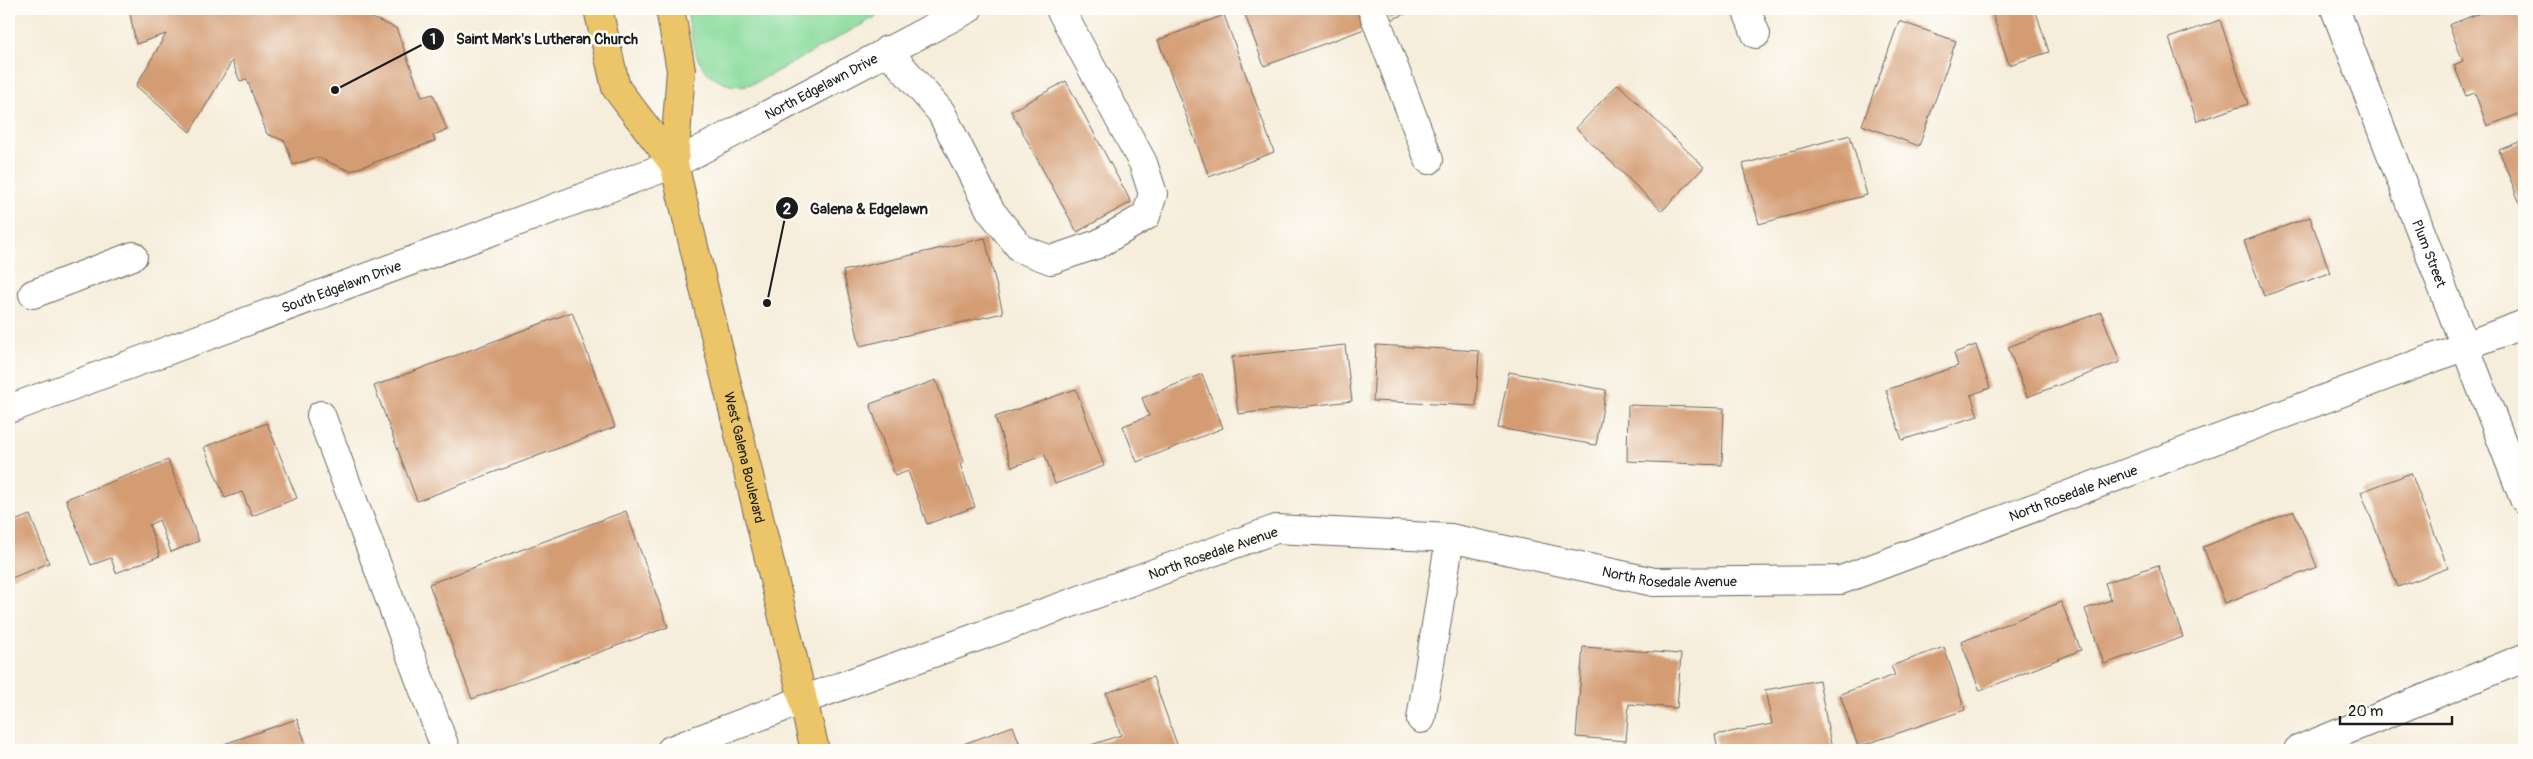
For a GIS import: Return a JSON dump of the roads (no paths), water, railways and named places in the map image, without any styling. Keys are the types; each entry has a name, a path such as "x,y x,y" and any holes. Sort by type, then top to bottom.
{"main road":[{"name":"West Galena Boulevard","path":"598,9 616,88 674,164"},
{"name":"West Galena Boulevard","path":"670,9 681,70 674,164 815,750"}],"street":[{"name":"North Edgelawn Drive","path":"674,164 887,50 968,9"},
{"path":"887,50 941,112 990,210 1021,249 1051,260 1098,244 1146,216 1153,194 1143,163 1060,9"},
{"path":"1372,9 1429,160"},
{"name":"Plum Street","path":"2335,9 2524,499"},
{"name":"South Edgelawn Drive","path":"9,409 674,164"},
{"path":"33,294 133,256"},
{"name":"North Rosedale Avenue","path":"671,750 803,700 1276,529 1450,538 1654,582 1841,580 2463,345 2524,324"},
{"path":"321,415 446,750"},
{"path":"1421,719 1450,538"},
{"path":"2298,750 2524,658"},
{"path":"2352,750 2364,723"}],"place":[{"name":"Saint Mark's Lutheran Church","path":"335,90"},
{"name":"Galena & Edgelawn","path":"767,303"}]}
